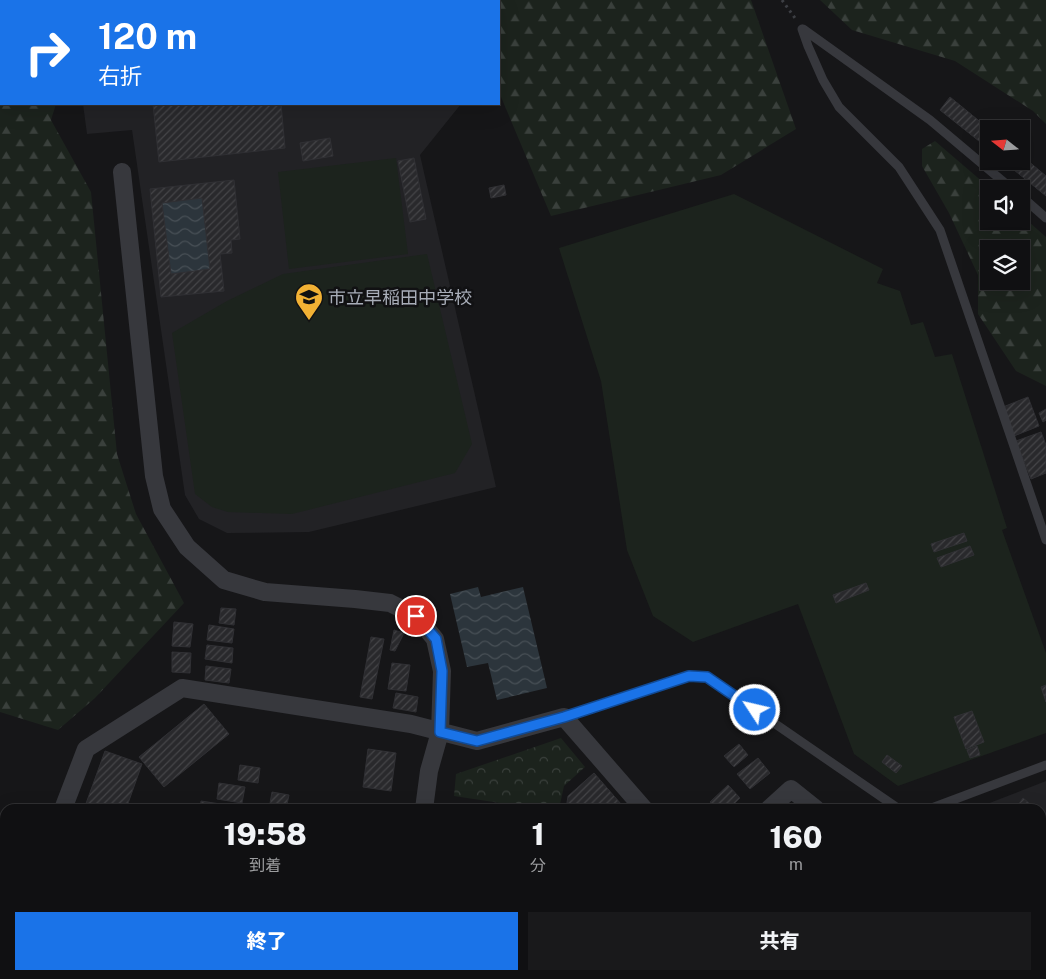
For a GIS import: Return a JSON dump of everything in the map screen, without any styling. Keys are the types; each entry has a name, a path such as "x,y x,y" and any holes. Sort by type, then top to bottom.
{"street":[{"path":"122,172 154,476 162,508 187,547 224,580 265,592 390,603 416,616 436,639 442,671 440,732 429,771 425,804"},
{"path":"65,804 86,749 182,688 411,724 477,741 564,717 640,804"},
{"path":"774,804 791,789 810,804"}],"lane":[{"path":"802,29 930,120 1001,180"},
{"path":"802,29 823,80 839,107 899,167 940,230 1046,540"},
{"path":"1030,204 1046,218"},
{"path":"564,717 689,676 707,677 892,804"},
{"path":"943,804 1046,765"}],"path":[{"path":"782,0 802,29"}],"shaded area":[{"name":"市立早稲田中学校","path":"83,105 460,105 420,155 496,487 309,532 227,533 199,519 185,495 132,130 87,134"},
{"path":"1046,781 1046,804 987,804"}],"green space":[{"path":"500,0 751,0 796,129 721,175 551,216 500,94"},
{"path":"820,0 1046,0 1046,124 1033,111 955,61 852,30"},
{"path":"0,105 56,105 51,120 91,192 117,454 136,514 184,603 95,698 58,730 0,712"},
{"path":"935,141 980,180 980,230 1030,230 1030,223 1046,237 1046,386 1016,371 978,314 978,275 949,213 922,166 922,149"},
{"path":"396,158 408,254 289,269 278,172"},
{"path":"734,194 883,269 877,283 900,291 911,325 923,322 935,357 952,354 1007,528 1002,530 1046,653 1046,733 898,786 854,754 798,604 693,642 653,616 627,550 601,381 559,248"},
{"path":"427,254 472,444 455,473 292,514 228,512 212,507 195,494 172,333 227,301 283,274"},
{"path":"561,738 585,767 564,786 560,804 506,804 454,796 456,774"}],"water":[{"path":"202,198 210,269 171,274 162,203"},
{"path":"478,587 481,597 523,587 547,688 497,700 488,663 467,667 450,594"}],"building":[{"path":"950,97 980,122 980,142 940,110"},
{"path":"153,105 281,105 285,148 159,162"},
{"path":"330,138 333,156 303,161 300,143"},
{"path":"414,158 426,219 410,222 398,161"},
{"path":"1030,163 1046,176 1046,196 1030,183 1030,180 1026,180 1014,170 1030,170"},
{"path":"234,180 240,239 231,240 232,253 220,254 224,291 161,297 150,189","holes":["202,198 210,269 171,274 162,203"]},
{"path":"504,185 506,195 491,198 489,188"},
{"path":"1028,397 1039,426 1014,436 1003,407"},
{"path":"1046,409 1046,420 1043,422 1039,413"},
{"path":"1041,432 1046,445 1046,473 1031,479 1016,441"},
{"path":"964,533 967,541 934,552 931,544"},
{"path":"970,546 974,555 941,567 937,558"},
{"path":"866,583 869,590 836,603 833,595"},
{"path":"221,608 236,609 234,625 219,623"},
{"path":"174,622 193,624 190,647 172,646"},
{"path":"209,625 234,629 232,643 207,640"},
{"path":"394,630 404,633 395,651 390,650"},
{"path":"371,637 384,639 372,699 360,697"},
{"path":"207,645 233,648 232,663 205,659"},
{"path":"172,652 191,653 190,673 172,672"},
{"path":"392,663 410,665 406,691 388,689"},
{"path":"206,666 231,669 229,683 205,680"},
{"path":"1046,685 1046,702 1041,687"},
{"path":"396,693 418,697 416,712 393,708"},
{"path":"204,704 229,734 164,787 139,757"},
{"path":"972,711 984,742 966,749 954,717"},
{"path":"739,744 748,755 734,767 724,756"},
{"path":"977,746 980,755 970,758 967,750"},
{"path":"368,749 396,753 391,791 363,787"},
{"path":"105,751 142,764 128,804 86,804"},
{"path":"887,755 902,766 896,773 882,762"},
{"path":"758,758 770,773 750,789 737,774"},
{"path":"240,765 260,768 258,783 238,780"},
{"path":"594,773 621,804 567,804 568,796"},
{"path":"219,783 245,787 242,803 217,799"},
{"path":"728,785 740,798 734,804 712,804 710,802"},
{"path":"272,792 289,795 287,804 270,804"},
{"path":"1023,798 1030,804 1019,804"},
{"path":"201,801 220,804 201,804"}],"place":[{"name":"市立早稲田中学校","path":"309,321"}],"route":[{"path":"416,616 436,639 442,671 440,732 477,741 564,717 689,676 707,677 755,710"}]}
